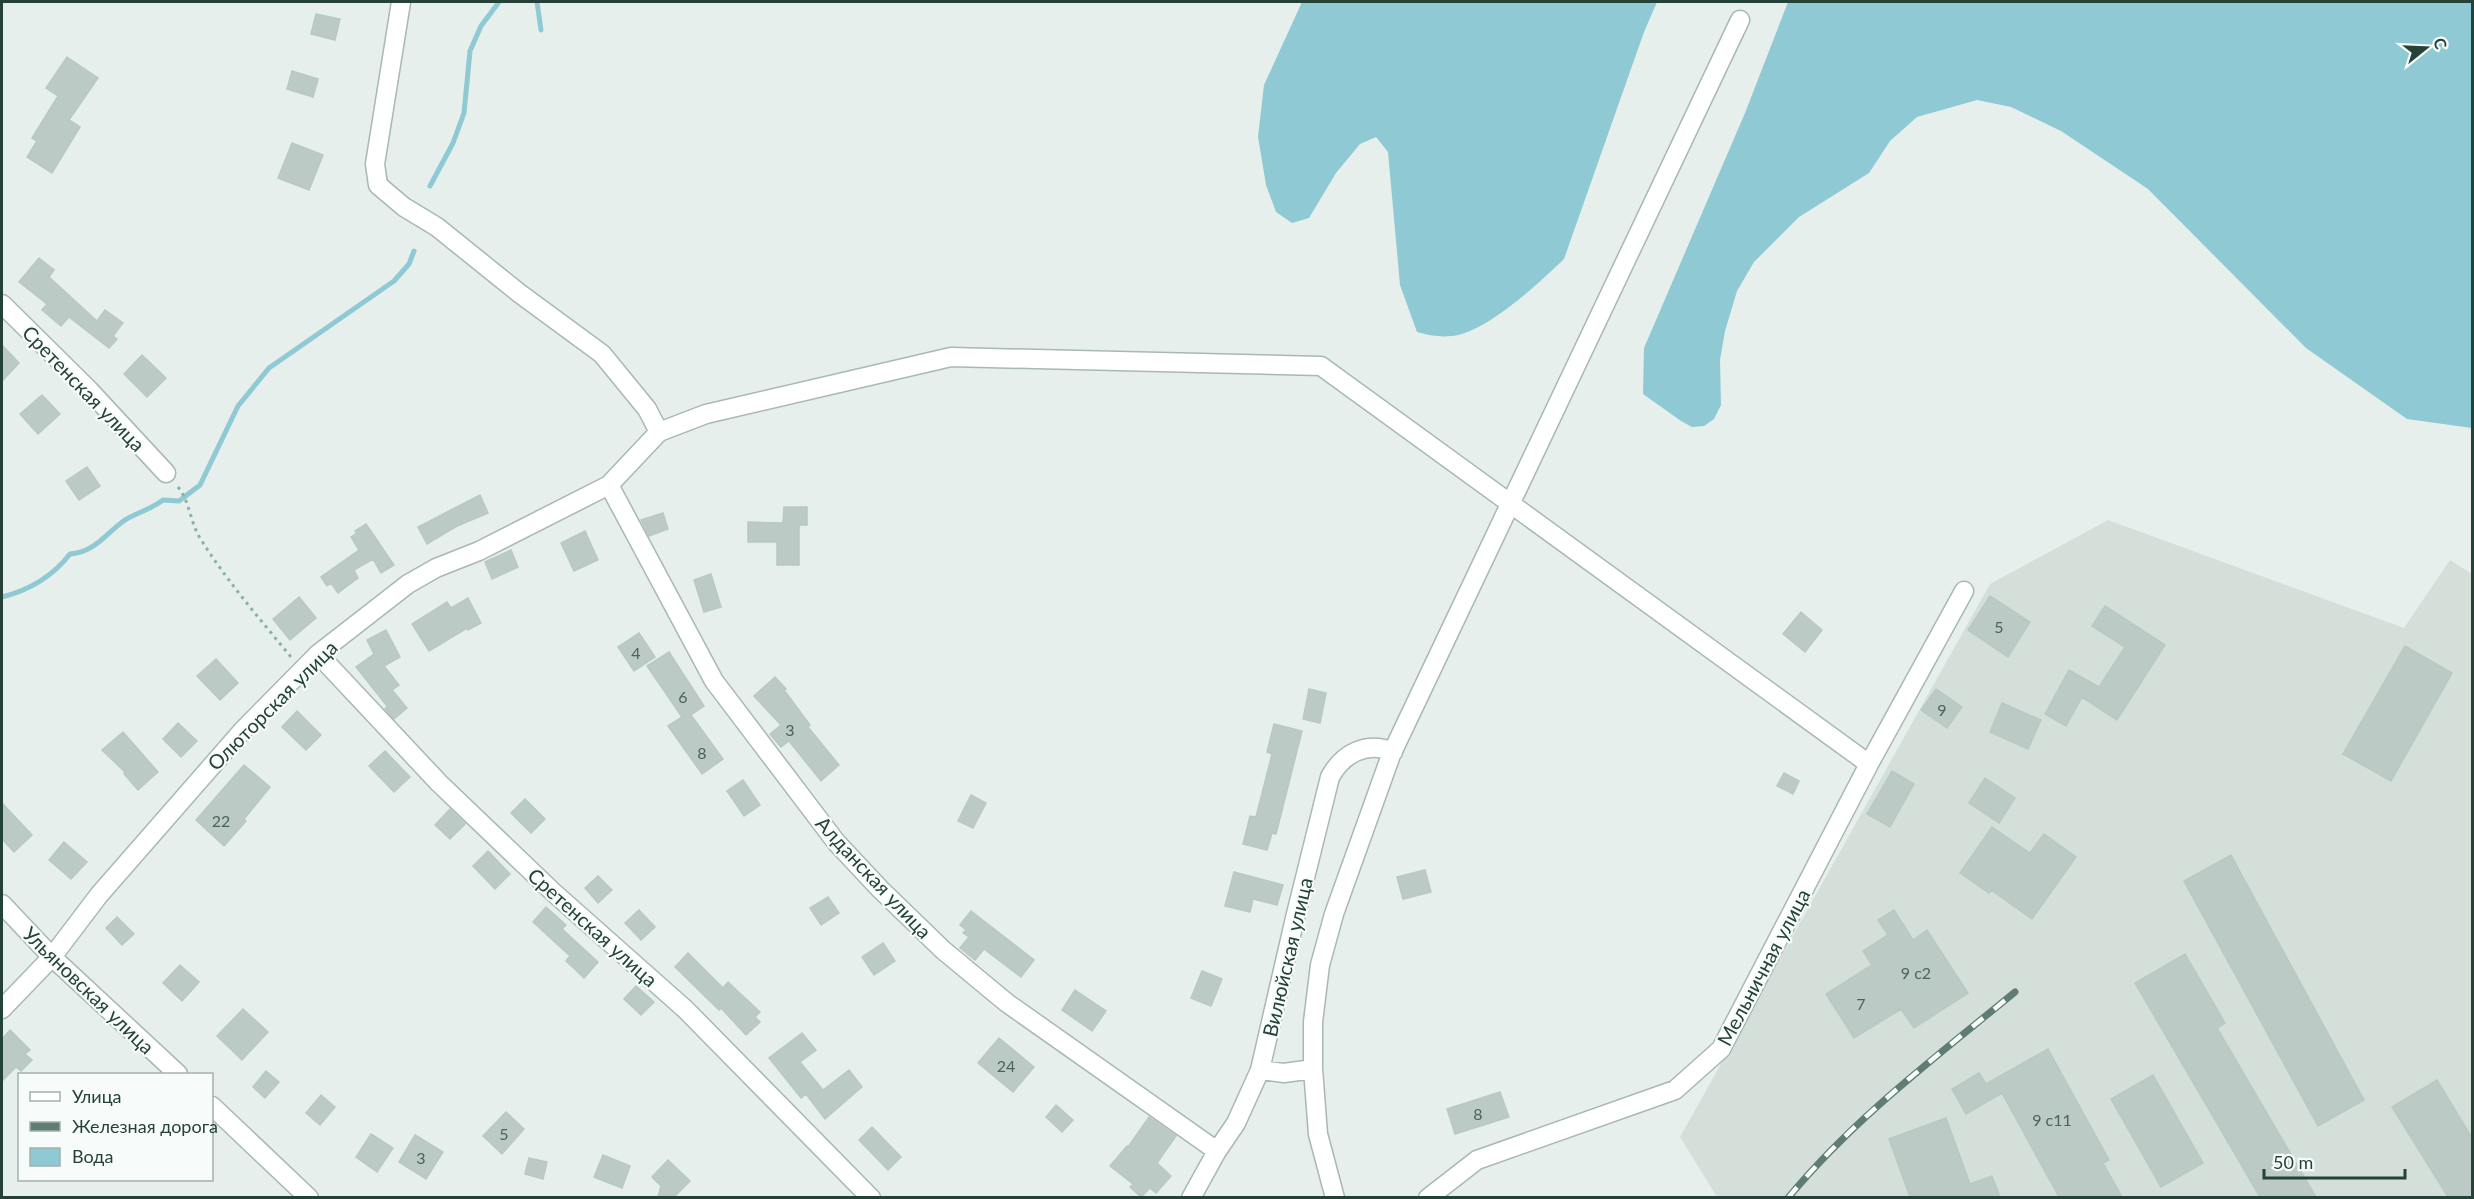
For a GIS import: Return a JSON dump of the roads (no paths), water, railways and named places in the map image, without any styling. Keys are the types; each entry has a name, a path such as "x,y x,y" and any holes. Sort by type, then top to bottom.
{"street":[{"path":"401,2 375,164 378,185 404,207 437,227 519,293 602,354 647,410 660,432 706,414 951,357 1321,366 1869,764"},
{"path":"1335,1197 1318,1134 1313,1069 1313,1022 1320,965 1334,914 1393,752 1740,20"},
{"name":"Сретенская улица","path":"2,304 90,391 166,473"},
{"name":"Олюторская улица","path":"2,1009 52,957 99,895 244,729 318,654 408,584 436,568 479,551 609,485 660,432"},
{"name":"Алданская улица","path":"609,485 714,681 836,842 880,890 943,950 1007,1003 1217,1151"},
{"name":"Мельничная улица","path":"1428,1197 1477,1160 1676,1090 1721,1049 1869,764 1964,591"},
{"name":"Сретенская улица","path":"318,654 439,783 553,892 685,1009 871,1197"},
{"name":"Вилюйская улица","path":"1191,1197 1236,1123 1260,1070 1330,777 1340,762 1354,751 1378,747 1393,752"},
{"name":"Ульяновская улица","path":"2,904 52,957 177,1073"},
{"path":"1260,1070 1284,1073 1313,1069"},
{"path":"213,1107 309,1197"}],"water":[{"path":"1302,2 1657,2 1644,32 1564,259 1500,314 1458,335 1438,336 1417,332 1400,285 1388,152 1376,137 1360,144 1336,173 1309,218 1292,223 1276,212 1266,185 1258,137 1264,85"},
{"path":"1788,2 2472,2 2472,428 2407,419 2306,348 2148,189 2061,131 2011,107 1977,100 1917,117 1890,141 1869,173 1799,217 1754,262 1737,291 1725,331 1720,360 1721,405 1714,419 1704,426 1692,427 1681,421 1643,394 1644,348 1745,113"}],"waterway":[{"path":"430,186 453,143 464,113 470,51 481,26 499,2"},
{"path":"537,2 541,30"},
{"path":"2,597 40,582 70,554 93,546 130,517 163,500 179,501 200,485 238,406 269,368 394,281 409,264 414,251"}],"railway":[{"path":"1788,1198 1813,1169 1868,1115 2015,992"}]}
